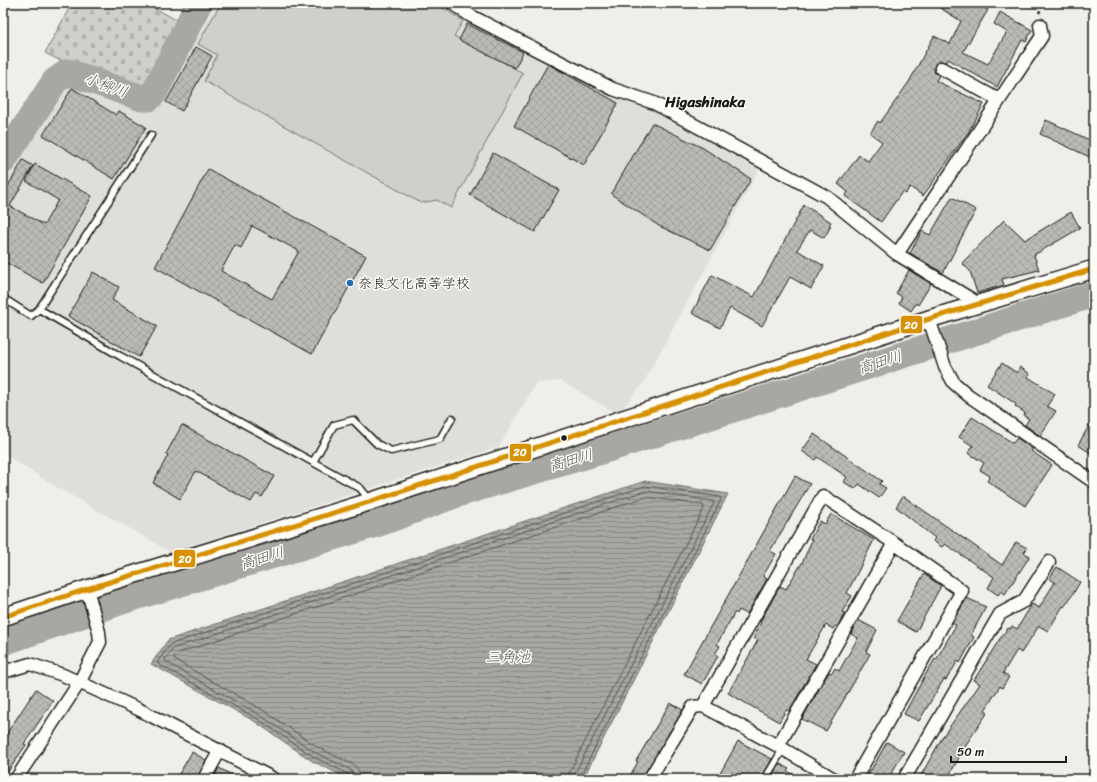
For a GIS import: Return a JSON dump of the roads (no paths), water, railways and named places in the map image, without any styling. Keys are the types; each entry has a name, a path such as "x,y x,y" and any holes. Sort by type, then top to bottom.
{"street":[{"path":"452,3 471,16 613,89 654,103 827,197 897,254 979,304"},
{"path":"897,254 1042,36 1040,25"},
{"path":"941,68 998,100"},
{"path":"3,617 88,595 372,501 931,325 979,304 1094,268"},
{"path":"931,325 946,367 954,383 968,395 1094,482"},
{"path":"703,706 822,496 894,542 962,591 855,779"},
{"path":"780,747 894,542"},
{"path":"904,779 1000,614 1024,601 1049,562"},
{"path":"16,779 79,684 100,642 99,632 88,595"},
{"path":"3,672 30,664 63,675 79,684 138,709 274,779"},
{"path":"650,778 693,707 703,706 780,747 821,776 834,779"},
{"path":"204,779 220,750"}],"lane":[{"path":"3,298 30,316 39,309 151,135"},
{"path":"39,309 120,356 360,488 372,501"},
{"path":"312,462 334,425 353,420 377,444 391,451 440,439 452,418"},
{"path":"765,779 780,747"}],"water":[{"name":"三角池","path":"645,481 728,494 583,779 349,779 312,761 254,721 151,664 168,640"}],"waterway":[{"name":"小柳川","path":"3,161 55,81 68,72 142,98 149,98 154,93 199,3"},
{"name":"高田川","path":"3,642 128,599 379,523 457,494 601,451 1094,294"}],"place":[{"name":"奈良文化高等学校","path":"350,283"}],"district":[{"name":"Higashinaka","path":"705,102"}]}
